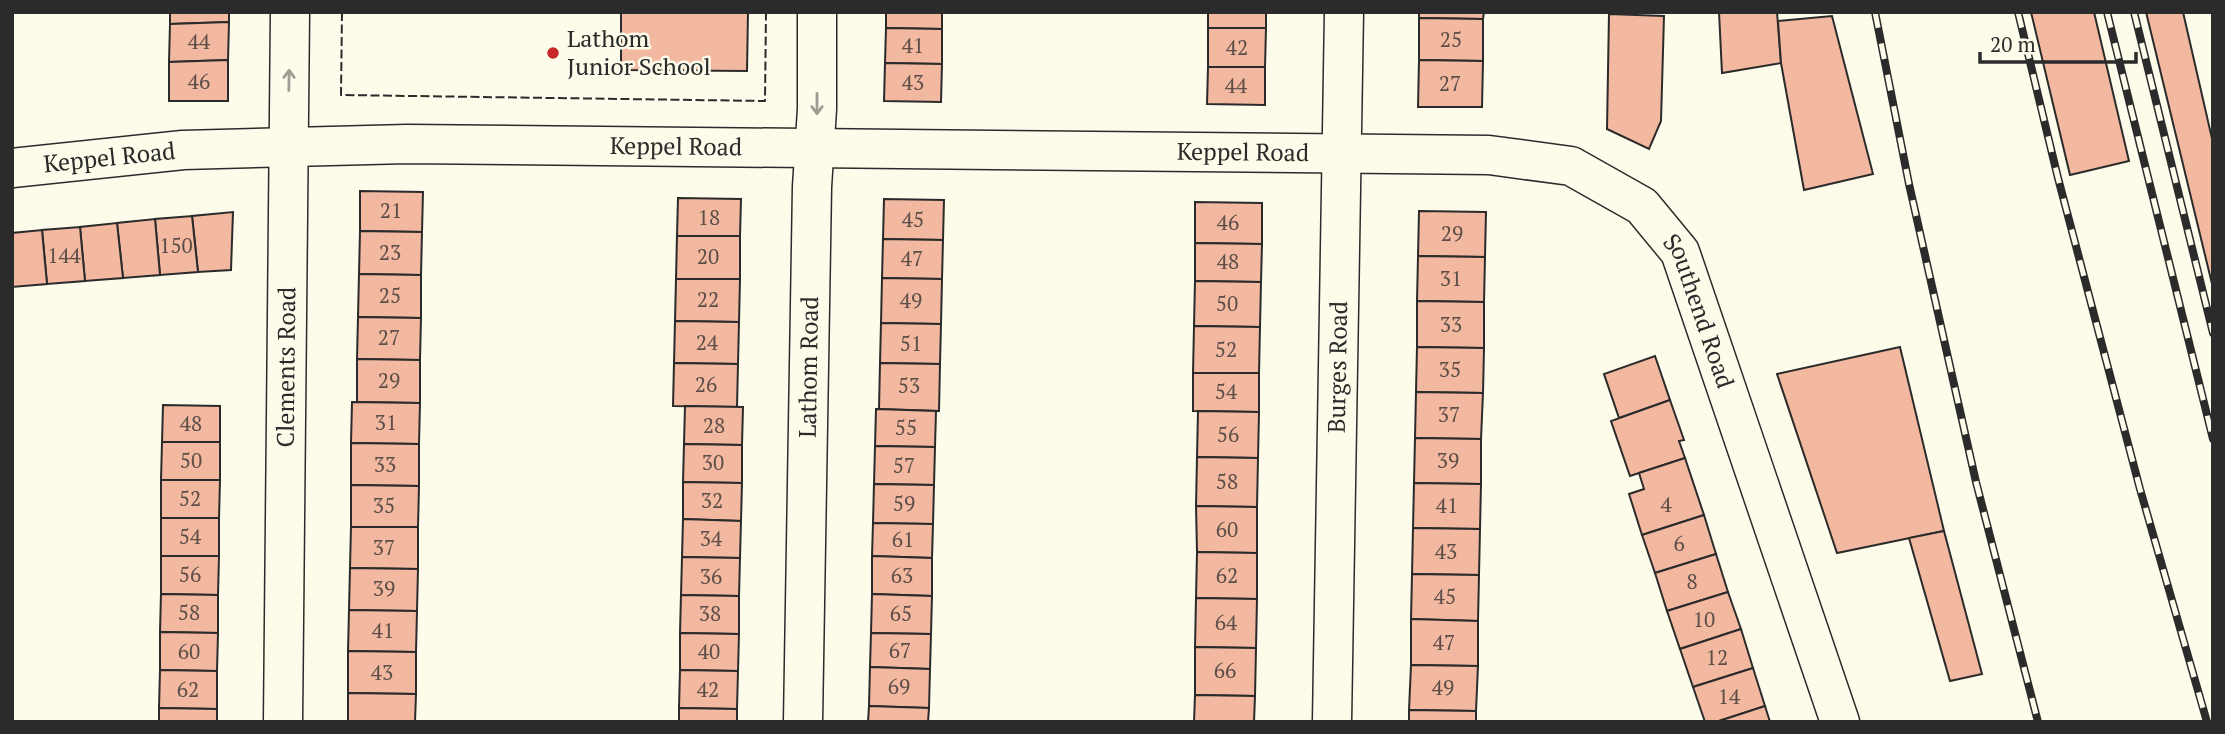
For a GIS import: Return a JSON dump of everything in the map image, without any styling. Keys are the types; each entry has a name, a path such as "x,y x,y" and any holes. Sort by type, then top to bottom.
{"street":[{"name":"Clements Road","path":"283,722 290,12"},
{"name":"Lathom Road","path":"803,722 817,12"},
{"name":"Burges Road","path":"1332,722 1344,12"},
{"name":"Keppel Road","path":"12,168 183,150 407,144 1342,153"},
{"name":"Southend Road","path":"1342,153 1489,155 1571,166 1642,206 1680,251 1840,722"}],"building":[{"path":"170,12 229,12 229,22 170,24"},
{"path":"621,12 748,12 747,71 621,70"},
{"path":"886,12 942,12 942,29 886,28"},
{"path":"1208,12 1266,12 1266,28 1208,28"},
{"path":"1419,12 1484,12 1483,19 1419,18"},
{"path":"1719,12 1777,12 1781,63 1722,73"},
{"path":"2031,12 2094,12 2129,161 2070,175"},
{"path":"2146,12 2183,12 2213,143 2213,288"},
{"path":"1609,14 1664,16 1661,121 1649,149 1607,129"},
{"path":"1832,16 1873,174 1804,190 1781,63 1778,21"},
{"path":"1419,18 1483,19 1483,61 1419,60"},
{"path":"229,22 228,60 169,62 170,24"},
{"path":"886,28 942,29 942,64 885,63"},
{"path":"1208,28 1266,28 1265,67 1208,67"},
{"path":"228,60 228,101 169,101 169,62"},
{"path":"1419,60 1483,61 1482,107 1418,107"},
{"path":"885,63 942,64 941,102 884,101"},
{"path":"1208,67 1265,67 1265,105 1207,104"},
{"path":"360,191 423,192 422,232 360,231"},
{"path":"678,198 741,199 740,236 677,236"},
{"path":"884,199 944,200 943,240 883,239"},
{"path":"1195,202 1262,203 1262,244 1195,243"},
{"path":"1419,211 1486,212 1485,257 1418,256"},
{"path":"233,212 231,270 198,272 192,216"},
{"path":"192,216 198,272 160,275 155,219"},
{"path":"155,219 160,275 123,278 117,223"},
{"path":"117,223 123,278 85,281 80,227"},
{"path":"80,227 85,281 47,284 42,230"},
{"path":"42,230 47,284 12,287 12,233"},
{"path":"360,231 422,232 421,275 359,274"},
{"path":"677,236 740,236 740,279 676,279"},
{"path":"883,239 943,240 942,279 882,278"},
{"path":"1195,243 1262,244 1261,282 1195,281"},
{"path":"1418,256 1485,257 1484,302 1417,301"},
{"path":"359,274 421,275 421,318 358,317"},
{"path":"882,278 942,279 941,324 881,323"},
{"path":"676,279 740,279 739,322 675,321"},
{"path":"1195,281 1261,282 1260,327 1194,326"},
{"path":"1417,301 1484,302 1484,348 1417,347"},
{"path":"358,317 421,318 420,360 357,359"},
{"path":"675,321 739,322 738,364 674,363"},
{"path":"881,323 941,324 940,364 880,363"},
{"path":"1194,326 1260,327 1259,373 1193,373"},
{"path":"1417,347 1484,348 1483,393 1416,392"},
{"path":"1900,347 1944,531 1837,553 1777,374"},
{"path":"1655,356 1670,400 1619,418 1604,374"},
{"path":"357,359 420,360 420,403 357,402"},
{"path":"674,363 738,364 737,407 673,406"},
{"path":"880,363 940,364 939,411 879,409"},
{"path":"1193,373 1259,373 1259,412 1193,411"},
{"path":"1416,392 1483,393 1481,439 1415,438"},
{"path":"1670,400 1684,440 1679,441 1685,458 1630,476 1611,421"},
{"path":"352,402 420,403 419,444 351,443"},
{"path":"163,405 220,406 220,442 162,442"},
{"path":"685,406 743,407 742,445 684,444"},
{"path":"876,409 936,411 935,447 875,446"},
{"path":"1198,411 1259,412 1258,458 1197,457"},
{"path":"1415,438 1481,439 1481,484 1414,483"},
{"path":"162,442 220,442 220,480 161,480"},
{"path":"351,443 419,444 419,486 351,485"},
{"path":"684,444 742,445 742,483 683,482"},
{"path":"875,446 935,447 934,485 874,484"},
{"path":"1197,457 1258,458 1257,507 1196,506"},
{"path":"1685,458 1704,515 1642,535 1629,494 1644,489 1639,473"},
{"path":"161,480 220,480 219,518 161,518"},
{"path":"683,482 742,483 741,521 683,519"},
{"path":"1414,483 1481,484 1480,529 1413,528"},
{"path":"874,484 934,485 933,524 873,523"},
{"path":"351,485 419,486 418,527 351,527"},
{"path":"1196,506 1257,507 1257,553 1197,552"},
{"path":"1704,515 1716,554 1655,573 1642,535"},
{"path":"161,518 219,518 219,556 161,556"},
{"path":"683,519 741,521 740,558 682,557"},
{"path":"873,523 933,524 932,558 872,556"},
{"path":"351,527 418,527 418,569 350,568"},
{"path":"1413,528 1480,529 1479,575 1412,574"},
{"path":"1944,531 1982,674 1950,681 1909,538"},
{"path":"1197,552 1257,553 1257,599 1196,598"},
{"path":"1716,554 1728,592 1667,611 1655,573"},
{"path":"161,556 219,556 218,595 161,594"},
{"path":"872,556 932,558 932,596 872,594"},
{"path":"682,557 740,558 739,596 681,595"},
{"path":"350,568 418,569 417,611 349,610"},
{"path":"1412,574 1479,575 1478,621 1411,619"},
{"path":"1728,592 1741,629 1680,649 1667,611"},
{"path":"161,594 218,595 218,633 160,632"},
{"path":"872,594 932,596 931,634 871,633"},
{"path":"681,595 739,596 739,634 680,633"},
{"path":"1196,598 1257,599 1256,648 1195,647"},
{"path":"349,610 417,611 416,652 348,651"},
{"path":"1411,619 1478,621 1478,666 1411,665"},
{"path":"1741,629 1753,668 1693,687 1680,649"},
{"path":"160,632 218,633 217,671 160,670"},
{"path":"680,633 739,634 738,671 680,670"},
{"path":"871,633 931,634 930,669 870,667"},
{"path":"1195,647 1256,648 1255,696 1195,695"},
{"path":"348,651 416,652 416,694 348,693"},
{"path":"1411,665 1478,666 1476,711 1409,710"},
{"path":"870,667 930,669 929,708 869,706"},
{"path":"1753,668 1765,706 1716,722 1705,722 1693,687"},
{"path":"160,670 217,671 217,709 159,708"},
{"path":"680,670 738,671 737,709 679,708"},
{"path":"348,693 416,694 415,722 348,722"},
{"path":"1195,695 1255,696 1254,722 1194,722"},
{"path":"869,706 929,708 928,722 868,722"},
{"path":"1765,706 1770,722 1716,722"},
{"path":"159,708 217,709 217,722 159,722"},
{"path":"679,708 737,709 737,722 679,722"},
{"path":"1409,710 1476,711 1476,722 1409,722"}],"railway":[{"path":"1875,12 1909,184 1976,482 2038,722"},
{"path":"2018,12 2058,178 2140,489 2207,722"},
{"path":"2107,12 2213,439"},
{"path":"2134,12 2213,333"}],"fence":[{"path":"342,12 341,95 765,101 766,12"}],"place":[{"name":"Lathom Junior School","path":"553,53"}]}
